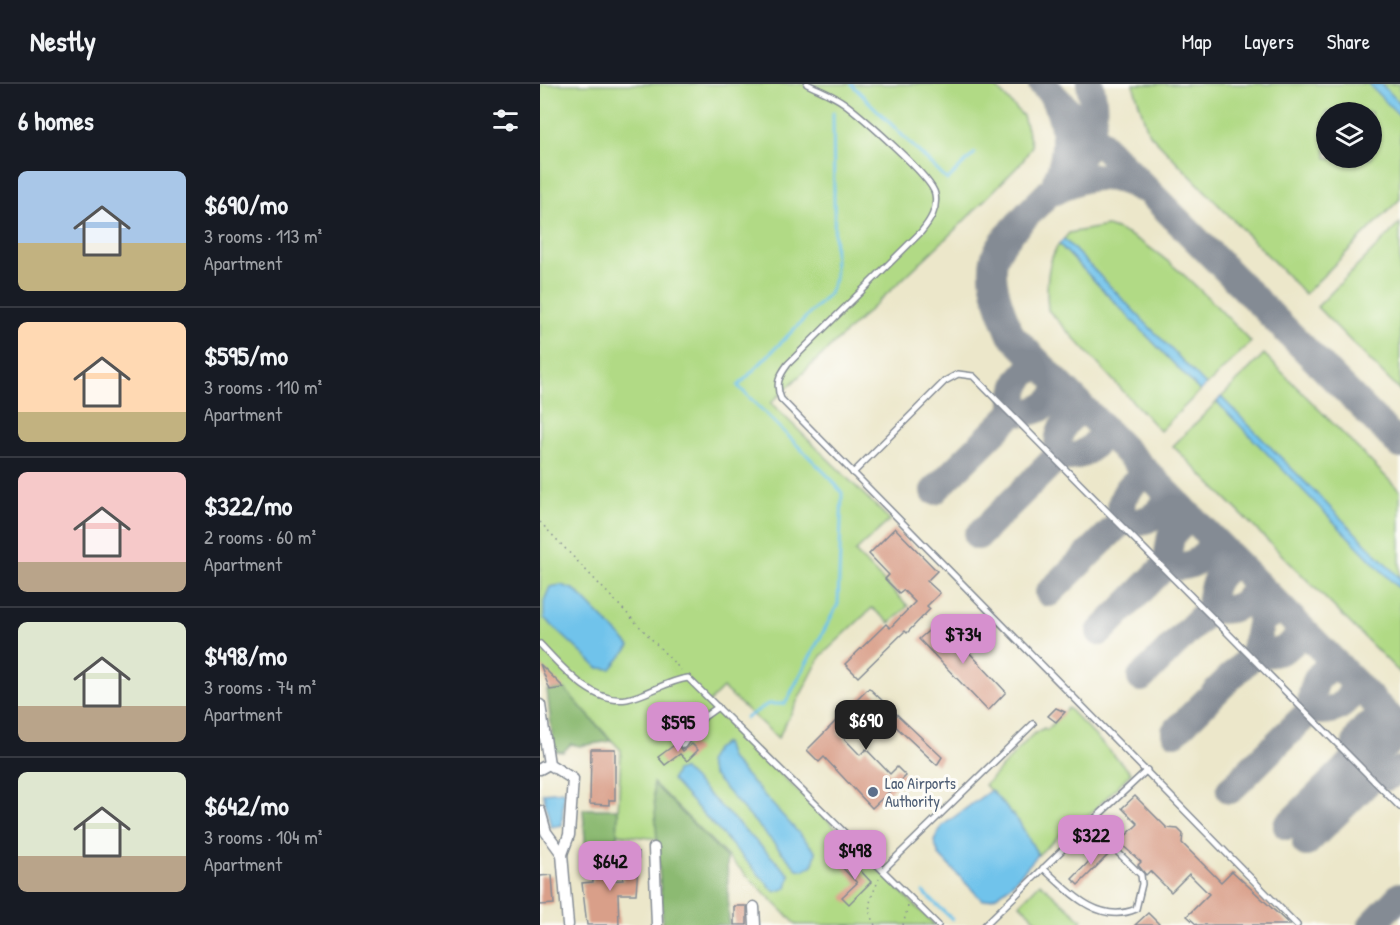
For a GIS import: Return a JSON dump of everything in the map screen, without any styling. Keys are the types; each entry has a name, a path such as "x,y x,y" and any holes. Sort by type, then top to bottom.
{"street":[{"path":"540,705 544,767 573,779 569,835 562,854 568,925"},
{"path":"540,812 546,832 562,854"},
{"path":"654,848 657,925"},
{"path":"754,907 754,925"}],"lane":[{"path":"807,84 843,103 917,169 935,192 932,218 921,232 780,374 777,388 781,399 1297,925"},
{"path":"853,473 945,381 958,374 973,376 1400,807"},
{"path":"540,644 582,684 608,698 626,699 688,678 938,925"},
{"path":"683,745 705,717 718,707"},
{"path":"883,870 1033,724"},
{"path":"985,925 1147,770"},
{"path":"1043,868 1094,915 1116,918 1136,909 1142,884 1141,874 1089,824"}],"path":[{"path":"540,522 688,678"},
{"path":"875,925 869,915 869,904 883,870"},
{"path":"903,925 910,897"}],"green space":[{"path":"540,84 993,84 1023,116 1032,146 1022,162 960,225 771,403 890,520 855,552 908,606 890,623 872,608 821,656 778,738 723,688 708,703 935,925 797,925 654,784 658,839 617,834 621,750 540,665"},
{"path":"1133,84 1400,84 1400,199 1305,294 1148,132"},
{"path":"1400,223 1400,391 1317,307"},
{"path":"1107,226 1126,233 1145,244 1184,275 1251,342 1206,386 1064,239 1069,233"},
{"path":"1059,244 1200,391 1160,431 1048,310 1049,267"},
{"path":"1264,354 1400,491 1400,673 1173,446"},
{"path":"564,688 611,741 580,746 571,744 563,752 554,751 547,690"},
{"path":"1068,708 1131,773 1069,835 1065,830 1038,855 1019,822 985,785 1032,735 1044,728 1047,730"},
{"path":"653,783 727,858 729,925 663,925"},
{"path":"583,809 618,809 616,870 587,870"},
{"path":"1040,883 1082,920 1077,925 1041,925 1020,904"}],"water":[{"path":"1368,84 1381,84 1400,103 1400,116"},
{"path":"1064,239 1206,385 1200,391 1059,244"},
{"path":"1221,397 1400,578 1400,590 1217,402"},
{"path":"561,585 575,590 630,646 611,669 598,668 544,618 544,601 550,587"},
{"path":"725,743 730,758 816,852 813,865 805,870 797,869 712,774 708,763 715,749"},
{"path":"683,769 790,875 787,888 775,892 672,780 676,771"},
{"path":"991,790 1019,822 1038,855 1005,890 990,899 982,900 939,855 934,841 942,826"},
{"path":"564,791 562,825 551,827 543,793"}],"building":[{"path":"895,528 937,571 927,581 940,593 927,606 930,609 907,633 905,631 858,677 845,664 886,624 890,628 915,602 903,590 899,593 885,579 889,575 869,554"},
{"path":"940,621 1006,692 988,711 919,639"},
{"path":"540,664 564,688 550,690"},
{"path":"869,688 942,757 937,765 876,708 858,726 852,719 838,732 860,755 866,749 890,774 897,767 906,776 872,808 824,757 819,762 807,750"},
{"path":"1056,708 1065,712 1056,722 1048,716"},
{"path":"677,743 683,751 692,744 698,750 687,761 680,754 665,765 658,757"},
{"path":"591,749 615,749 615,800 609,800 609,805 590,804"},
{"path":"1135,796 1167,828 1178,829 1183,834 1182,843 1221,882 1232,871 1290,925 1197,925 1187,916 1209,894 1189,874 1171,892 1150,871 1146,875 1138,865 1141,862 1119,842 1138,824 1122,808"},
{"path":"1103,847 1110,853 1078,885 1072,879"},
{"path":"620,851 639,852 636,894 618,894 619,925 587,925 582,883 593,882 593,877 607,876 607,881 623,880"},
{"path":"849,858 871,882 849,904 842,897 857,883 841,866"},
{"path":"552,875 554,904 540,905 540,876"},
{"path":"734,906 747,906 747,925 734,925"},
{"path":"1148,913 1160,925 1135,925"}],"waterway":[{"path":"851,84 947,180 975,153"},
{"path":"746,718 768,704 785,704 838,604 842,493 832,480 738,386 829,294 835,279 833,113"},
{"path":"923,892 952,919"}],"taxiway":[{"path":"1042,84 1400,445"},
{"path":"1090,84 1094,109 1091,130 1084,149 1060,182 1029,212 1005,240 994,260 995,288 1011,335 1400,728"},
{"path":"1054,99 1062,119 1065,140 1063,161 1056,181"},
{"path":"1056,191 1077,181 1098,177 1119,179 1140,188"},
{"path":"1014,412 1014,396 1018,383 1032,368 1040,365"},
{"path":"934,491 1014,412 1022,413 1042,408 1061,387"},
{"path":"1058,456 1058,440 1062,428 1066,422 1084,410"},
{"path":"978,536 1058,456 1073,457 1086,452 1104,430"},
{"path":"1122,521 1121,506 1126,492 1136,482 1149,476"},
{"path":"1049,593 1122,521 1137,522 1150,518 1161,509 1169,495"},
{"path":"1166,565 1171,536 1190,516"},
{"path":"1100,632 1166,565 1182,566 1195,562 1206,553 1212,539"},
{"path":"1237,564 1219,576 1213,588 1210,609 1218,610 1239,606 1249,598 1256,584"},
{"path":"1254,654 1261,620 1281,608"},
{"path":"1141,678 1210,609"},
{"path":"1175,732 1254,654 1270,654 1283,650 1298,636 1301,628"},
{"path":"1311,710 1312,695 1320,675 1332,668 1340,667"},
{"path":"1230,790 1311,710 1327,711 1339,707 1349,697 1355,683"},
{"path":"1354,760 1354,751 1362,731 1373,722 1388,716"},
{"path":"1287,826 1354,760 1373,755 1388,744 1395,732 1396,724"},
{"path":"1306,843 1373,777 1387,777 1400,770"},
{"path":"1372,925 1400,896"}],"place":[{"name":"Lao Airports Authority","path":"873,792"}]}
